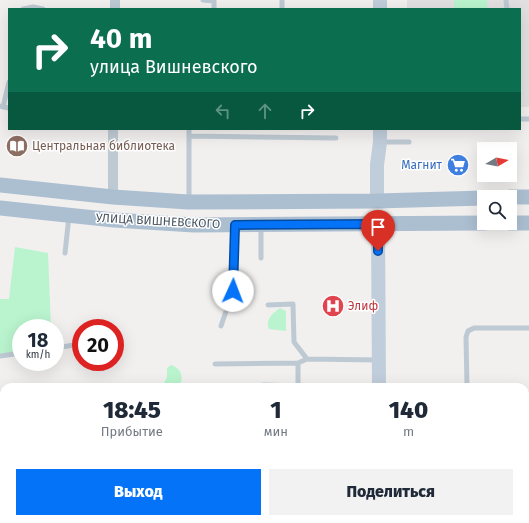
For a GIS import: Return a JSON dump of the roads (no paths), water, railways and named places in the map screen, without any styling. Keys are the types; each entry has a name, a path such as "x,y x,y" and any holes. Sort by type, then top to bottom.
{"main road":[{"path":"379,383 377,165 380,135"},
{"name":"УЛИЦА ВИШНЕВСКОГО","path":"0,185 113,197 188,202 377,201 477,198"},
{"path":"517,197 529,197"},
{"name":"УЛИЦА ВИШНЕВСКОГО","path":"0,208 114,220 194,225 477,223"},
{"path":"517,223 529,223"}],"street":[{"path":"113,197 114,130"}],"lane":[{"path":"203,0 214,1 214,8"},
{"path":"28,8 38,8"},
{"path":"1,106 8,85"},
{"path":"188,202 190,130"},
{"path":"380,135 409,142"},
{"path":"190,136 336,138"},
{"path":"65,253 69,215"},
{"path":"221,326 233,291 235,225"},
{"path":"261,225 261,258"},
{"path":"268,305 293,304 294,342 307,359"},
{"path":"467,383 466,337 468,331 474,328 529,328"},
{"path":"0,356 12,354"},
{"path":"215,364 298,363 307,359 379,360"},
{"path":"298,363 298,383"}],"place":[{"name":"Центральная библиотека","path":"17,146"},
{"name":"Магнит","path":"458,165"},
{"name":"Элиф","path":"333,306"}]}
